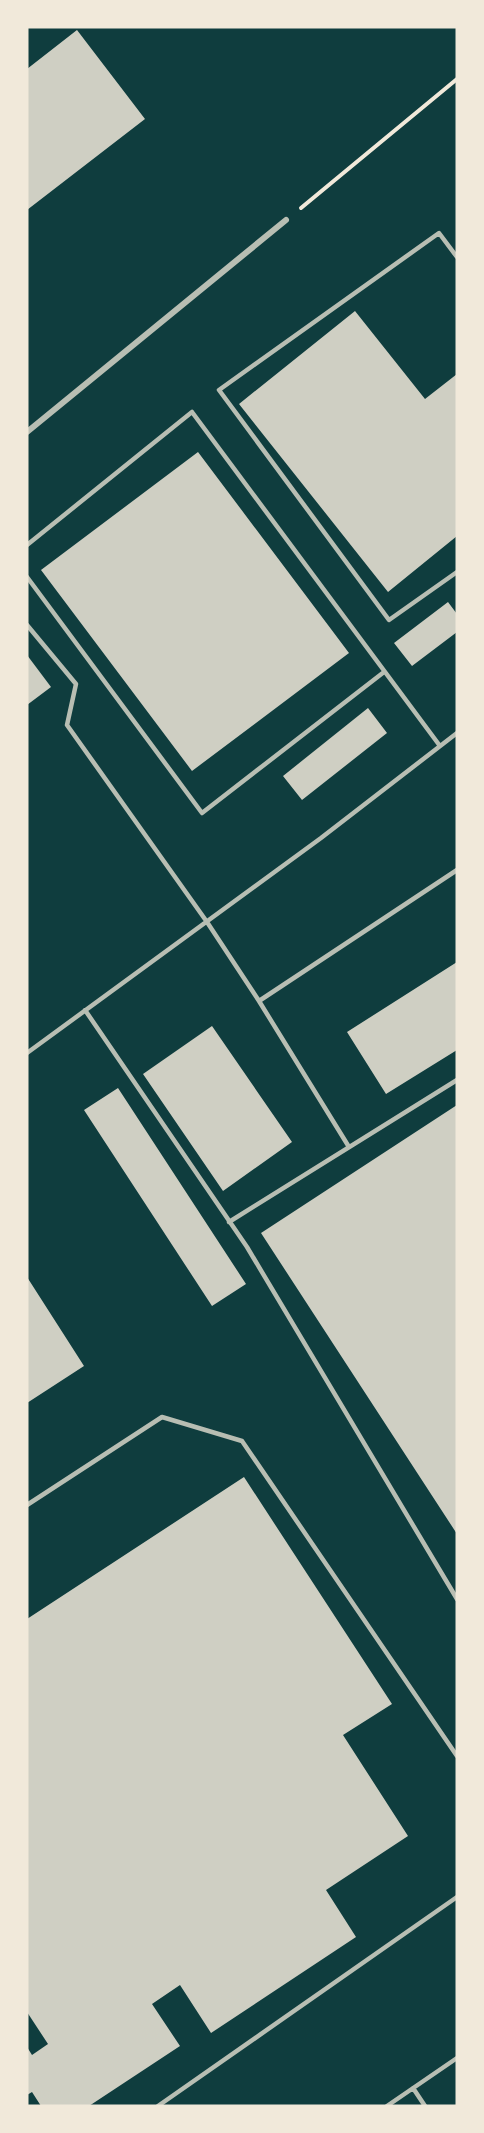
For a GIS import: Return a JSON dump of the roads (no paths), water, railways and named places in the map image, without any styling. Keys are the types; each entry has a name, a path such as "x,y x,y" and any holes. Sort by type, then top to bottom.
{"street":[{"path":"27,432 286,220"}],"lane":[{"path":"457,256 439,233 219,390 389,621 457,572"},
{"path":"27,545 192,412 440,746"},
{"path":"27,578 202,813 384,672"},
{"path":"27,625 76,684 67,725 207,921 349,1147"},
{"path":"27,1053 321,838 457,733"},
{"path":"259,1001 457,870"},
{"path":"85,1011 247,1247 457,1599"},
{"path":"230,1222 457,1080"},
{"path":"27,1505 162,1417 243,1441 457,1756"},
{"path":"158,2106 457,1897"},
{"path":"387,2106 457,2058"},
{"path":"413,2088 425,2106"}]}
